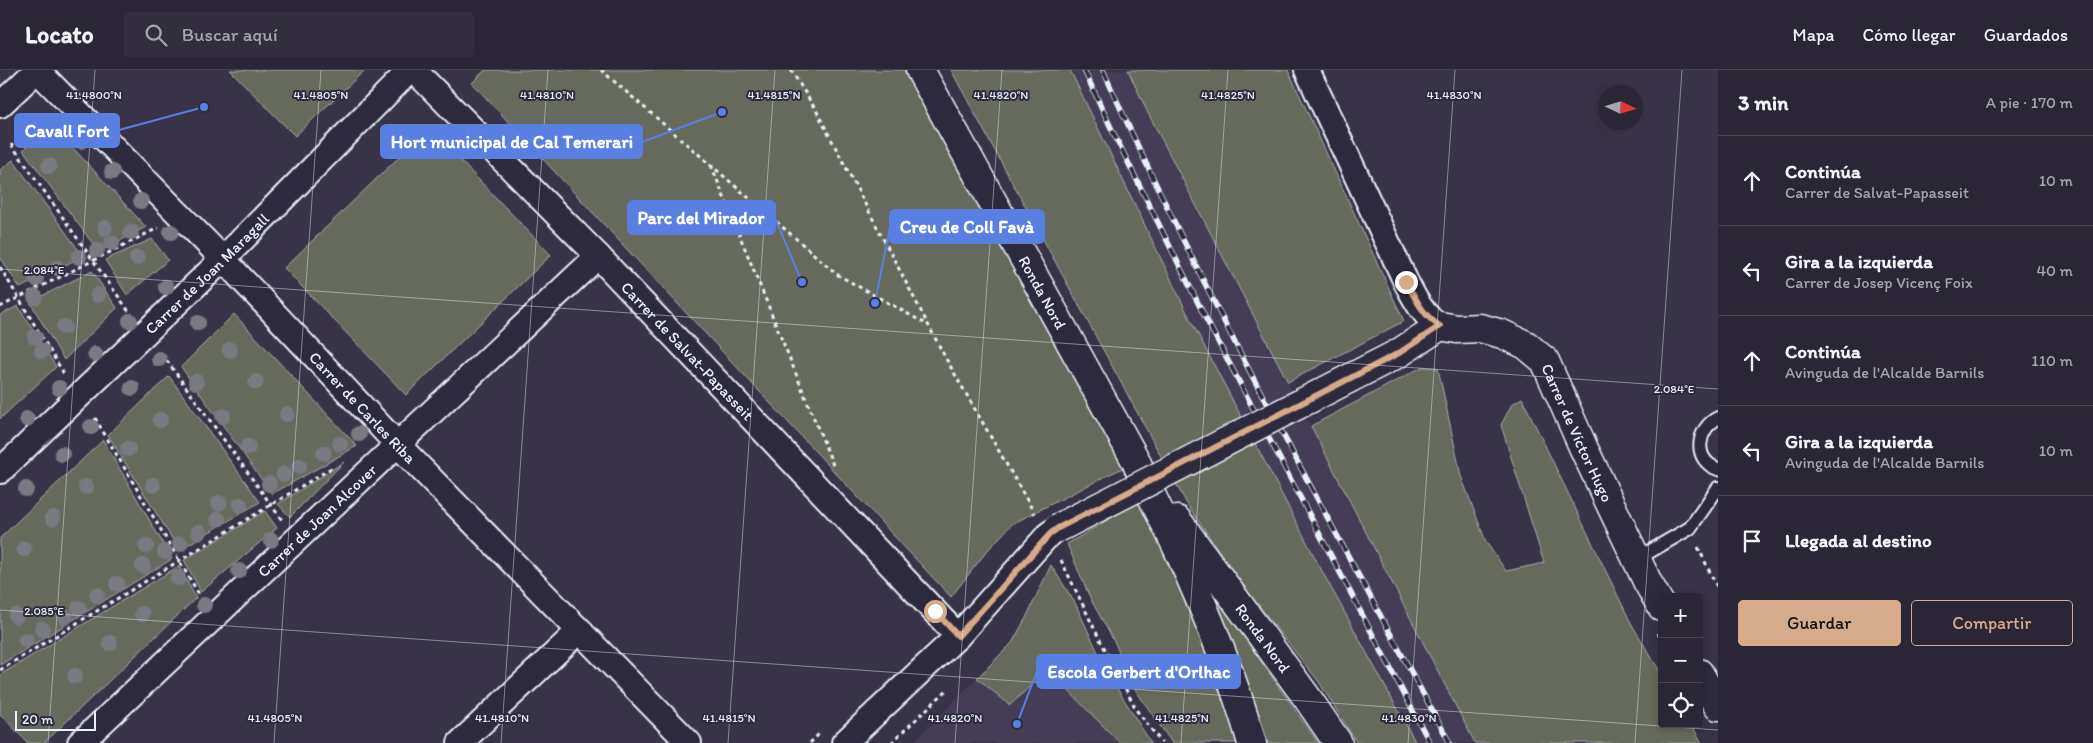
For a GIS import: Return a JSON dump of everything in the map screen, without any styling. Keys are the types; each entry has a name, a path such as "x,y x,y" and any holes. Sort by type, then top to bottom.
{"main road":[{"name":"Ronda Nord","path":"920,70 1136,461 1209,623 1240,702 1252,743"},
{"path":"1048,526 1399,353 1440,326"},
{"name":"Carrer de Víctor Hugo","path":"1440,326 1457,329 1480,328 1502,334 1526,345 1545,361 1584,449 1658,599"},
{"name":"Ronda Nord","path":"1136,461 1338,743"},
{"path":"1703,680 1718,706"}],"street":[{"path":"0,105 37,70"},
{"name":"Carrer de Carles Riba","path":"37,70 222,259 398,445 689,743"},
{"name":"Carrer de Joan Maragall","path":"0,471 222,259 410,70"},
{"name":"Carrer de Salvat-Papasseit","path":"414,70 598,256 958,636"},
{"path":"1307,70 1406,282 1422,311 1440,326"},
{"name":"Carrer de Joan Alcover","path":"80,743 598,256"},
{"path":"844,743 958,636 1048,526"},
{"path":"460,743 580,630"}],"lane":[{"path":"1718,418 1709,422 1700,437 1702,454 1707,462 1718,468"},
{"path":"1637,559 1690,528 1718,488"}],"path":[{"path":"601,70 838,275 928,325"},
{"path":"791,70 817,112 928,325 1048,526 1095,630 1137,711 1162,743"},
{"path":"11,144 134,319"},
{"path":"711,165 834,467"},
{"path":"0,308 163,225"},
{"path":"0,267 69,381"},
{"path":"162,354 284,523"},
{"path":"95,418 202,600"},
{"path":"0,670 270,504 339,464"},
{"path":"1690,528 1718,589"},
{"path":"891,743 948,689"}],"shaded area":[{"path":"1070,70 1128,70 1147,111 1475,743 1415,743 1323,573 1190,319"},
{"path":"1048,669 1120,743 913,743 977,678 1010,705"}],"green space":[{"path":"230,70 365,70 295,136"},
{"path":"485,70 920,70 1136,461 1012,524 987,551 951,597 472,83"},
{"path":"951,70 1070,70 1190,319 1323,573 1416,743 1357,743 1319,682 1241,583 1187,504"},
{"path":"1128,70 1288,70 1404,321 1288,382 1147,111"},
{"path":"50,123 146,227 99,252 23,150"},
{"path":"429,128 551,255 406,395 284,268"},
{"path":"13,160 83,256 20,288 0,257 0,170"},
{"path":"152,239 168,260 127,295 105,260"},
{"path":"92,271 117,308 64,360 30,302"},
{"path":"18,306 56,367 0,419 0,315"},
{"path":"234,314 357,446 272,494 181,367"},
{"path":"1422,367 1438,368 1461,476 1486,542 1506,571 1544,563 1501,425 1512,404 1522,398 1631,623 1658,668 1658,728 1693,728 1702,743 1475,743 1311,426"},
{"path":"169,376 260,502 179,550 108,435"},
{"path":"103,440 172,559 0,665 0,538"},
{"path":"344,462 290,517 278,504"},
{"path":"1150,495 1252,743 1172,743 1134,688 1115,643 1091,600 1067,544"},
{"path":"265,511 277,528 201,592 184,560"},
{"path":"1051,565 1075,603 1107,672 1151,743 1120,743 1048,670 1010,705 977,678 1012,643"},
{"path":"179,566 196,598 44,743 28,743 0,714 0,675"},
{"path":"1207,584 1318,743 1263,743"}],"railway":[{"path":"1084,70 1206,319 1430,743"},
{"path":"1103,70 1226,325 1314,493 1450,743"}],"place":[{"name":"Cavall Fort","path":"204,107"},
{"name":"Hort municipal de Cal Temerari","path":"722,112"},
{"name":"Parc del Mirador","path":"802,282"},
{"name":"Creu de Coll Favà","path":"875,303"},
{"name":"Escola Gerbert d'Orlhac","path":"1017,724"}],"route":[{"path":"935,611 958,636 1050,534 1058,528 1399,353 1440,326 1422,311 1406,282"}]}
